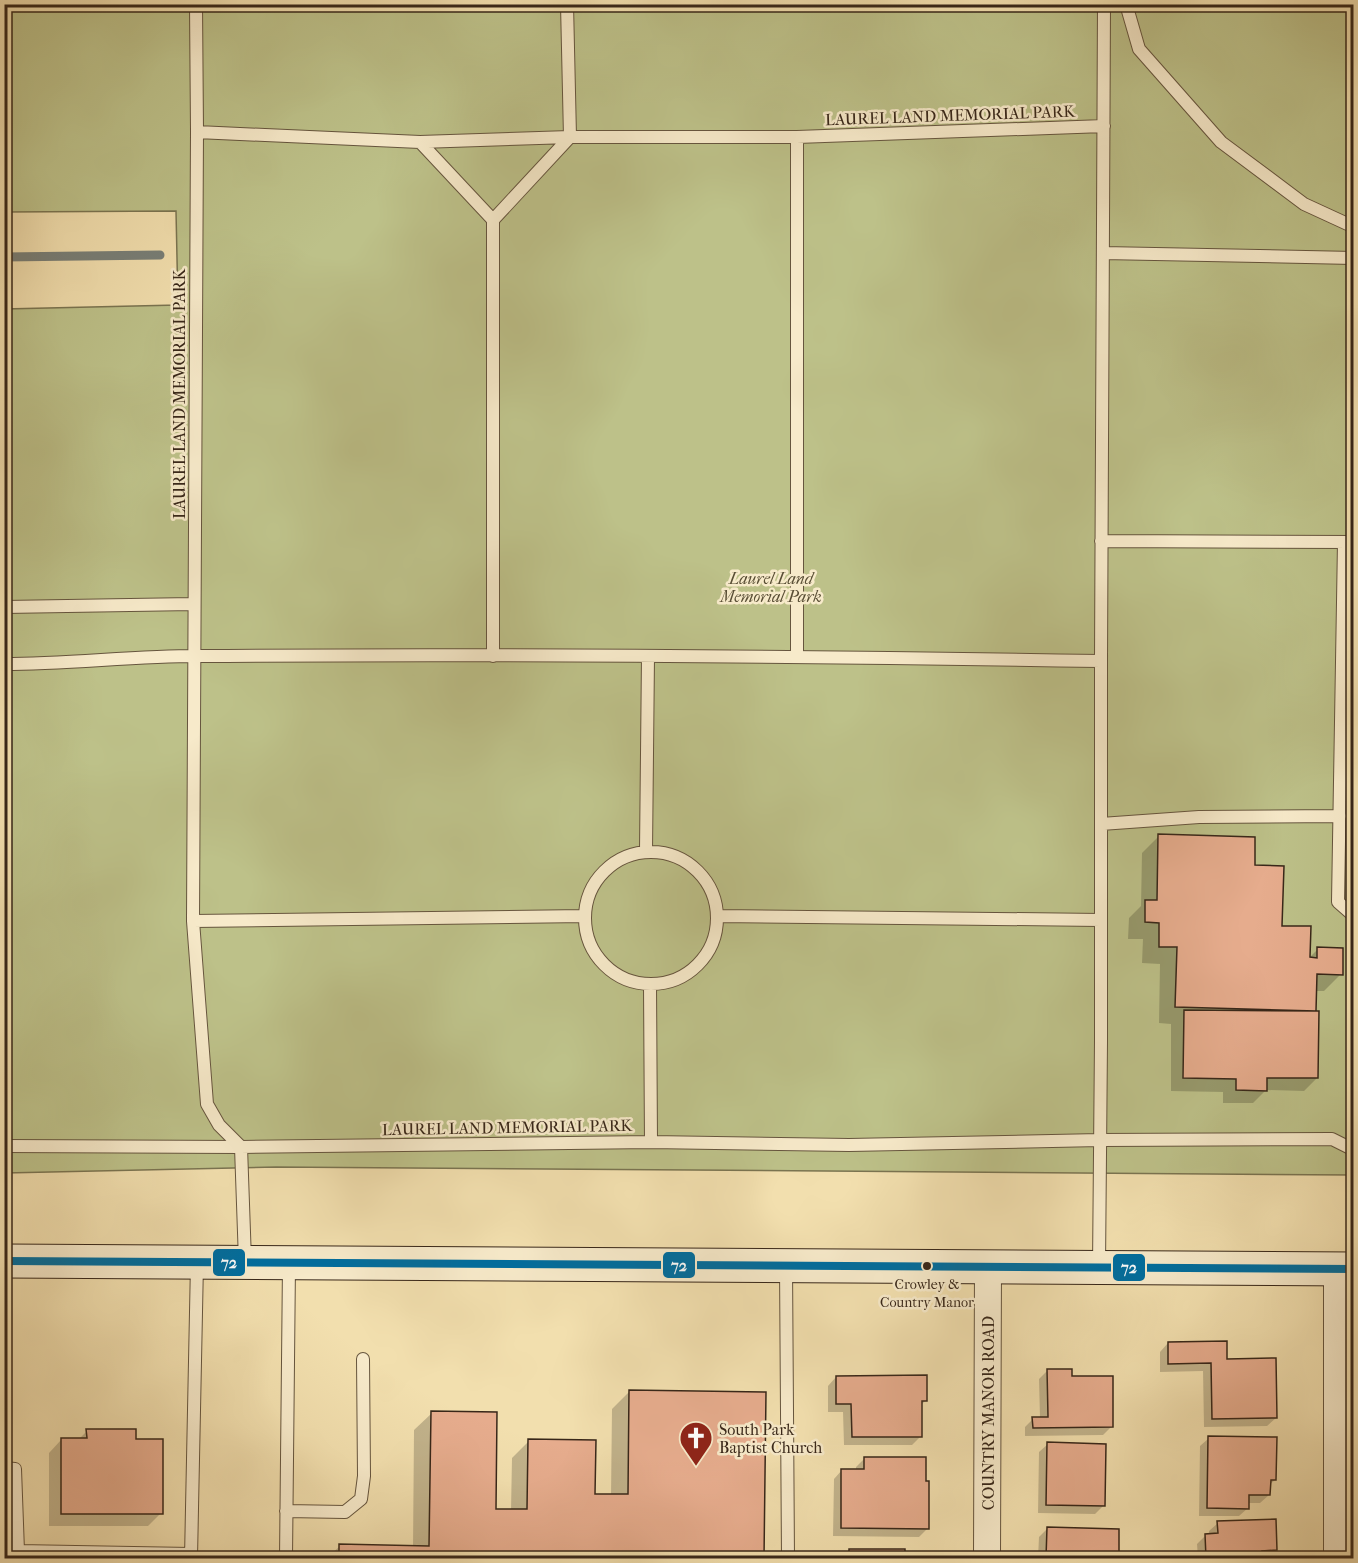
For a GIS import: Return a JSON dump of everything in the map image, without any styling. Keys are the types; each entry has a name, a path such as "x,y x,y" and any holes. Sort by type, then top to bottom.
{"main road":[{"path":"4,1261 1345,1269"}],"street":[{"name":"COUNTRY MANOR ROAD","path":"987,1558 988,1267"},
{"path":"1337,1558 1345,1269"}],"lane":[{"name":"LAUREL LAND MEMORIAL PARK","path":"196,4 193,921 207,1104 219,1125 241,1147 651,1142 650,985"},
{"path":"492,220 570,137 567,4"},
{"path":"1099,1268 1104,4"},
{"path":"1126,4 1139,49 1221,142 1304,204 1353,227"},
{"name":"LAUREL LAND MEMORIAL PARK","path":"197,132 420,142 570,137 797,137 1104,126"},
{"path":"797,137 797,656"},
{"path":"420,142 492,220 492,656"},
{"path":"1103,254 1353,258"},
{"path":"1101,541 1349,542 1338,902 1353,916"},
{"path":"4,607 193,604"},
{"path":"4,664 49,664 193,656 797,656 1101,661"},
{"path":"646,851 648,656"},
{"path":"1101,824 1199,817 1340,816"},
{"path":"646,851 667,853 687,861 703,876 714,895 718,916 715,938 706,957 690,972 671,982 650,985 629,981 611,971 596,956 588,937 585,916 588,897 603,873 627,856 646,851"},
{"path":"193,921 585,916"},
{"path":"718,916 1101,920"},
{"path":"651,1142 849,1145 1100,1140 1332,1139 1353,1150"},
{"path":"4,1146 241,1147 245,1262"},
{"path":"4,1467 15,1469 18,1551 191,1556 197,1262"},
{"path":"286,1558 289,1263"},
{"path":"786,1266 788,1558"},
{"path":"286,1511 345,1512 361,1499 364,1476 363,1359"}],"green space":[{"name":"Laurel Land Memorial Park","path":"5,5 1353,5 1353,1175 276,1167 5,1173 4,309 178,305 176,211 5,212"}],"building":[{"path":"1158,834 1255,837 1255,865 1284,866 1282,926 1311,926 1310,957 1317,958 1317,947 1343,948 1343,975 1317,974 1316,1011 1175,1007 1177,947 1159,947 1159,923 1145,922 1145,900 1157,900"},
{"path":"1184,1010 1319,1011 1318,1078 1267,1078 1267,1091 1236,1090 1236,1079 1183,1078"},
{"path":"1227,1341 1227,1359 1276,1358 1277,1418 1212,1419 1211,1363 1168,1364 1168,1342"},
{"path":"1047,1369 1072,1369 1072,1376 1113,1376 1113,1427 1033,1428 1032,1417 1048,1417"},
{"path":"927,1375 927,1401 922,1401 922,1437 852,1437 851,1404 836,1404 836,1376"},
{"name":"South Park Baptist Church","path":"629,1390 766,1392 764,1558 339,1558 339,1544 429,1546 431,1411 497,1412 496,1509 527,1509 528,1439 596,1440 595,1494 628,1494"},
{"path":"86,1429 136,1429 136,1439 163,1439 163,1514 61,1514 61,1438 87,1438"},
{"path":"1208,1436 1277,1437 1276,1480 1271,1480 1270,1495 1249,1495 1249,1509 1207,1508"},
{"path":"1047,1442 1106,1444 1105,1506 1046,1505"},
{"path":"864,1457 926,1457 926,1481 929,1481 929,1529 841,1528 841,1469 864,1469"},
{"path":"1276,1519 1277,1550 1262,1551 1263,1558 1206,1558 1205,1534 1218,1533 1217,1521"},
{"path":"1047,1527 1119,1529 1119,1558 1046,1558"},
{"path":"849,1549 905,1549 905,1558 849,1558"}],"waterway":[{"path":"4,257 160,255"}],"transit line":[{"name":"72","path":"4,1261 1354,1269"}],"place":[{"name":"Crowley & Country Manor","path":"927,1266"},
{"name":"South Park Baptist Church","path":"696,1467"}]}
